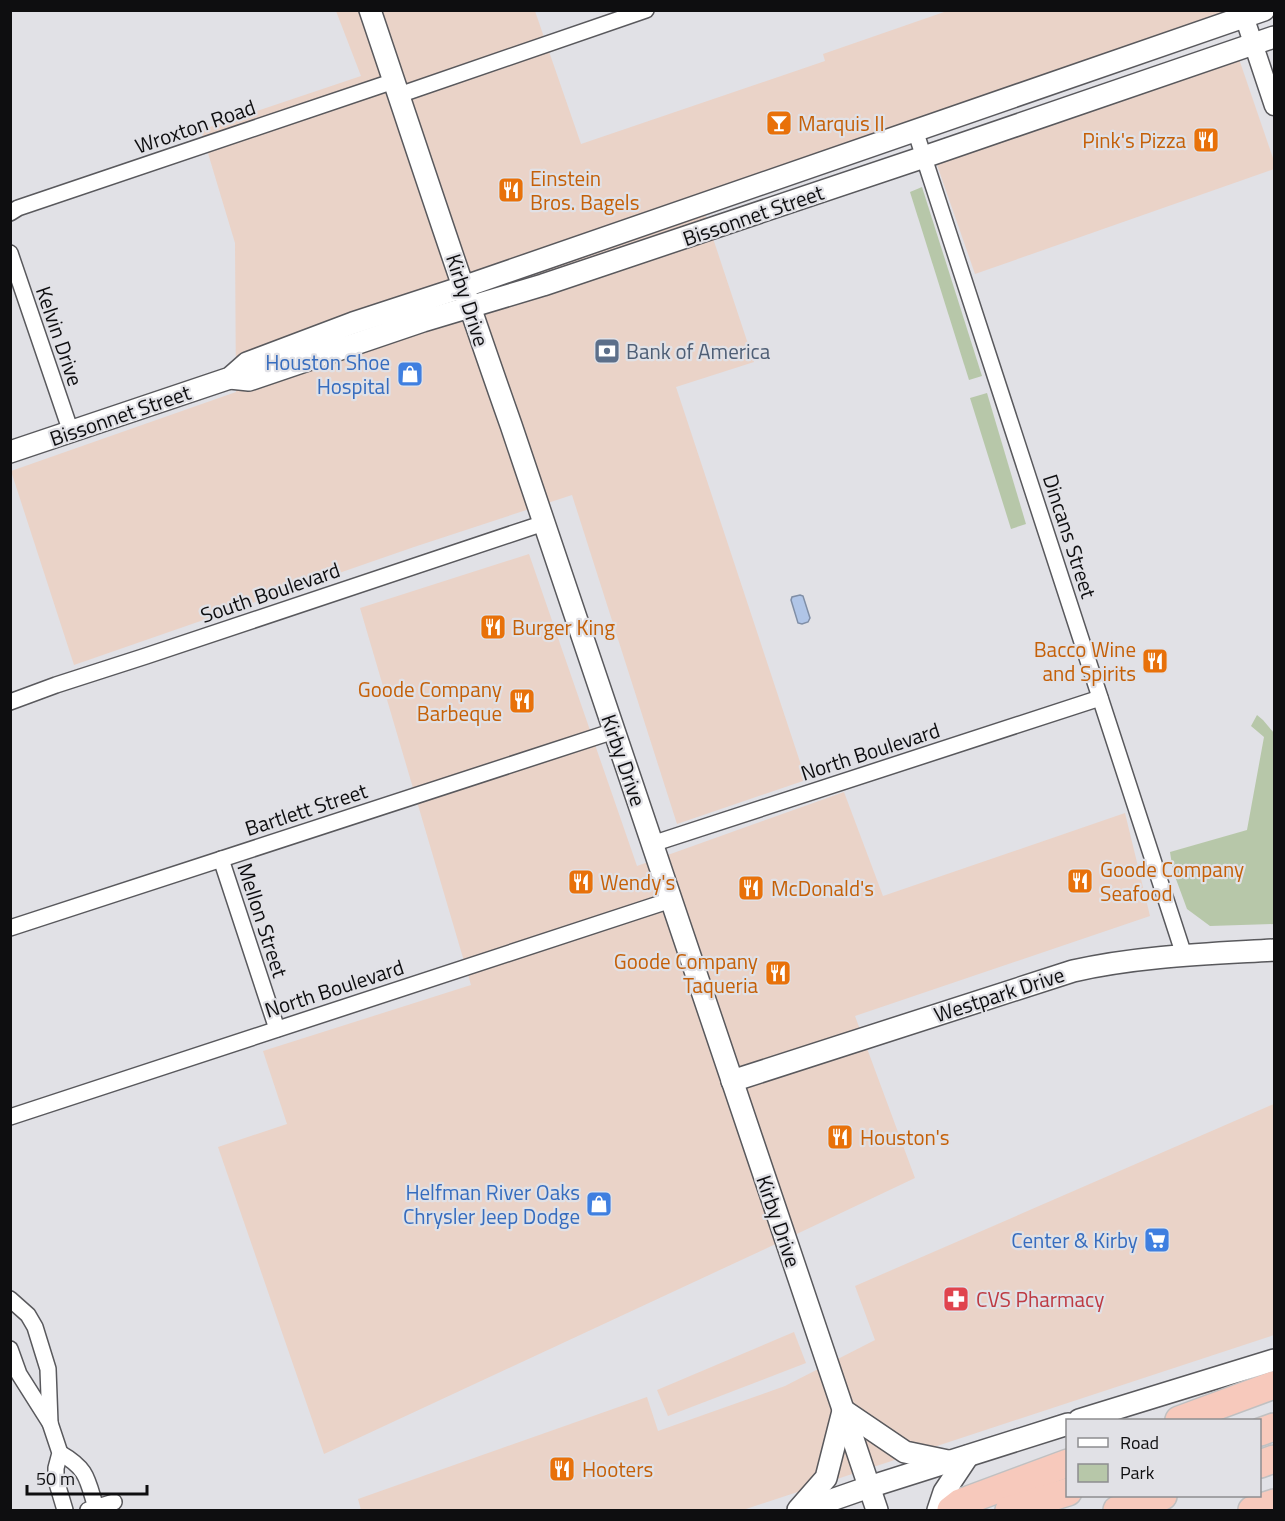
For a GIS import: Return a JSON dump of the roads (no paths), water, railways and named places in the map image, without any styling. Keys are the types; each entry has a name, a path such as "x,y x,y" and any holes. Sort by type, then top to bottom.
{"highway":[{"path":"1182,1419 1275,1384"},
{"path":"951,1510 960,1503 1066,1464"},
{"path":"1008,1510 1066,1493"},
{"path":"1117,1510 1160,1497"},
{"path":"1252,1510 1275,1503"}],"main road":[{"name":"Kirby Drive","path":"370,10 877,1510"},
{"name":"Bissonnet Street","path":"10,452 230,378 247,363 353,323 463,287 1250,13"},
{"name":"Bissonnet Street","path":"230,378 249,380 391,331 534,288 1275,38"},
{"path":"710,201 718,226"},
{"name":"Westpark Drive","path":"732,1081 1073,971 1184,955 1275,950"},
{"path":"1082,1419 1275,1360"},
{"path":"798,1510 826,1478 843,1410 904,1452 960,1459"},
{"path":"803,1510 1066,1425"},
{"path":"938,1510 960,1459"}],"street":[{"name":"Wroxton Road","path":"10,213 18,208 646,10"},
{"path":"1250,13 1254,45 1275,106"},
{"name":"Dincans Street","path":"915,130 1184,955"},
{"name":"Kelvin Drive","path":"10,253 71,432"},
{"name":"South Boulevard","path":"10,702 544,523"},
{"name":"North Boulevard","path":"652,844 1100,698"},
{"name":"Bartlett Street","path":"10,928 614,731"},
{"name":"Mellon Street","path":"220,859 277,1029"},
{"name":"North Boulevard","path":"10,1118 671,900"},
{"path":"10,1299 28,1315 35,1327 48,1369 50,1423"},
{"path":"10,1349 26,1388 50,1423 60,1453 56,1480 65,1510"},
{"path":"60,1453 75,1461 81,1468 87,1480 92,1509 114,1502"}],"water":[{"path":"803,596 810,618 808,622 802,624 798,623 791,600 792,597"}],"place":[{"name":"Marquis II","path":"779,123"},
{"name":"Pink's Pizza","path":"1206,140"},
{"name":"Einstein Bros. Bagels","path":"511,190"},
{"name":"Bank of America","path":"607,351"},
{"name":"Houston Shoe Hospital","path":"410,374"},
{"name":"Burger King","path":"493,627"},
{"name":"Bacco Wine and Spirits","path":"1155,661"},
{"name":"Goode Company Barbeque","path":"522,701"},
{"name":"Goode Company Seafood","path":"1080,881"},
{"name":"Wendy's","path":"581,882"},
{"name":"McDonald's","path":"751,888"},
{"name":"Goode Company Taqueria","path":"778,973"},
{"name":"Houston's","path":"840,1137"},
{"name":"Helfman River Oaks Chrysler Jeep Dodge","path":"599,1204"},
{"name":"Center & Kirby","path":"1157,1240"},
{"name":"CVS Pharmacy","path":"956,1299"},
{"name":"Hooters","path":"562,1469"}]}
